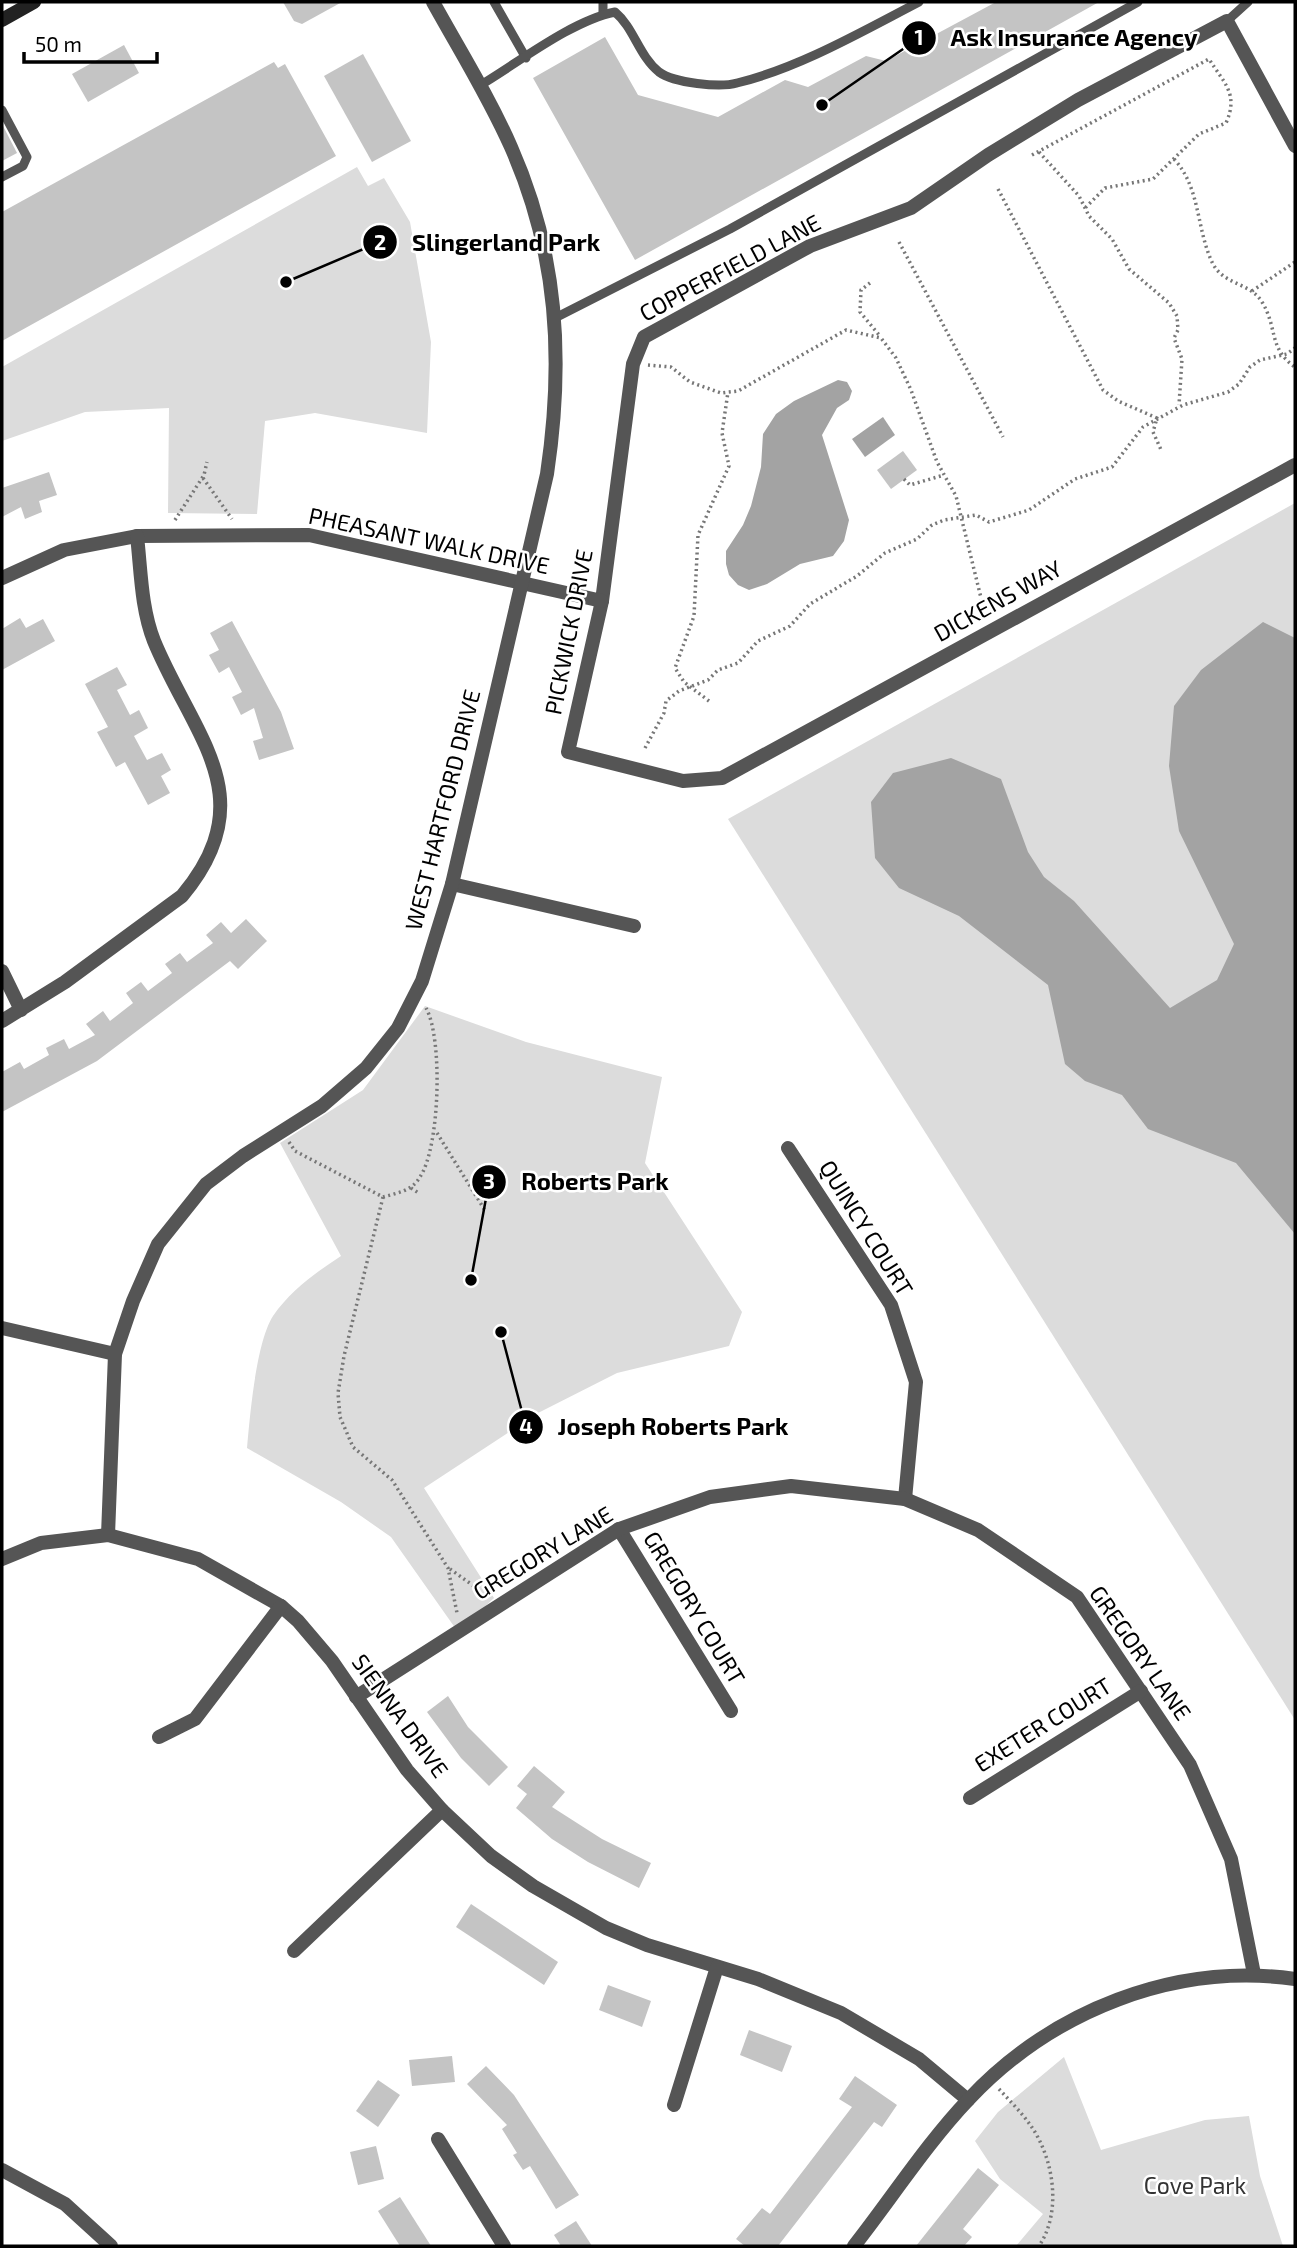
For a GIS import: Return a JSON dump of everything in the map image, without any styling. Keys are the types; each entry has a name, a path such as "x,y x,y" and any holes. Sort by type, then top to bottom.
{"main road":[{"path":"2,20 34,2"}],"street":[{"name":"WEST HARTFORD DRIVE","path":"108,1535 116,1354 133,1301 158,1244 206,1184 243,1156 322,1106 366,1068 398,1028 417,993 452,884 547,474 554,428 558,353 555,318 529,192 510,144 433,2"},
{"path":"1227,21 1295,146"},
{"name":"COPPERFIELD LANE","path":"633,364 644,337 810,246 911,208 988,155 1078,100 1227,21"},
{"name":"PICKWICK DRIVE","path":"633,364 602,601 568,752 683,781 722,778"},
{"name":"DICKENS WAY","path":"722,778 1295,465"},
{"name":"PHEASANT WALK DRIVE","path":"2,578 64,550 138,536 309,535 602,601"},
{"path":"2,1021 65,982 182,896 206,862 215,840 220,790 214,761 148,624 138,536"},
{"path":"452,884 634,926"},
{"path":"2,971 21,1010"},
{"name":"QUINCY COURT","path":"788,1148 891,1305 916,1382 905,1499"},
{"path":"2,1328 116,1354"},
{"name":"GREGORY LANE","path":"356,1696 620,1529 710,1497 791,1486 905,1499 978,1530 1077,1597 1190,1765 1231,1859 1254,1974"},
{"name":"GREGORY COURT","path":"620,1529 731,1711"},
{"name":"SIENNA DRIVE","path":"2,1559 41,1544 108,1535 198,1559 281,1606 314,1638 356,1696 380,1736 442,1810 491,1856 570,1909 648,1945 797,1993 841,2013 919,2059 968,2100"},
{"path":"159,1737 195,1719 281,1606"},
{"name":"EXETER COURT","path":"970,1798 1141,1691"},
{"path":"294,1951 442,1810"},
{"path":"674,2105 717,1967"},
{"path":"854,2246 968,2100 1022,2051 1069,2021 1113,2000 1185,1981 1254,1974 1295,1979"},
{"path":"438,2139 504,2246"},
{"path":"2,2170 65,2204 111,2246"}],"lane":[{"path":"494,2 526,58"},
{"path":"603,2 603,14"},
{"path":"479,86 603,14 615,12 625,21 643,53 660,73 685,83 735,84 833,47 919,2"},
{"path":"555,318 730,229 1138,2"},
{"path":"1227,21 1248,2"},
{"path":"2,110 27,157 23,166 2,177"}],"path":[{"path":"1032,155 1209,59 1231,94 1233,108 1226,123 1199,134 1153,180 1105,188 1085,208"},
{"path":"1039,152 1079,197 1099,228 1112,239 1129,269 1155,288 1177,316 1178,330 1174,338 1182,359 1179,407"},
{"path":"1173,159 1186,173 1213,264 1225,279 1252,291 1267,312 1275,346 1295,367"},
{"path":"998,189 1103,390 1118,401 1157,418"},
{"path":"899,242 1003,437"},
{"path":"1252,291 1295,262"},
{"path":"870,283 861,290 860,312 895,358 911,390 936,462 956,496 983,606"},
{"path":"633,364 671,367 690,382 721,393 738,391 845,330 881,338"},
{"path":"645,748 664,712 666,701 708,680 718,670 738,663 758,641 790,626 810,604 857,576 885,553 917,539 932,525 976,515 989,522 1029,510 1075,479 1112,467 1143,427 1157,418 1179,407 1228,392 1239,384 1250,367 1295,348"},
{"path":"709,701 690,687 675,668 694,616 698,535 729,466 722,433 729,392"},
{"path":"1157,418 1153,432 1163,452"},
{"path":"166,534 203,478 207,461"},
{"path":"905,479 910,485 944,475"},
{"path":"203,478 243,535"},
{"path":"282,1132 295,1151 383,1197 411,1188 428,1162 435,1131 434,1026 417,993"},
{"path":"435,1131 486,1212"},
{"path":"411,1188 420,1194"},
{"path":"383,1197 344,1356 338,1394 340,1417 353,1447 392,1480 448,1568 457,1616"},
{"path":"448,1568 478,1589"},
{"path":"991,2079 1032,2127 1051,2171 1050,2222 1039,2246"}],"green space":[{"path":"357,167 368,186 384,178 410,222 431,342 427,433 315,413 265,421 257,514 168,513 169,408 85,412 2,441 2,367"},
{"path":"1295,503 1295,1720 728,819"},
{"path":"425,1006 526,1042 662,1077 645,1163 742,1312 729,1346 617,1373 538,1413 424,1488 494,1598 458,1632 391,1537 341,1502 247,1448 258,1361 267,1328 288,1298 341,1256 280,1143 363,1090"},
{"name":"Cove Park","path":"1064,2057 1101,2150 1205,2120 1249,2116 1260,2176 1283,2246 1016,2246 1043,2214 1000,2179 975,2141 998,2112"}],"shaded area":[{"path":"838,380 847,382 852,391 849,400 837,408 822,435 849,520 844,541 833,556 800,564 767,584 749,590 738,585 729,575 726,551 743,525 751,506 761,467 763,434 776,414 794,401"},
{"path":"883,417 895,435 865,457 852,439"},
{"path":"1263,622 1295,638 1295,1234 1236,1163 1148,1129 1122,1095 1085,1081 1065,1064 1048,985 959,916 899,888 875,858 871,802 893,773 951,758 1001,779 1028,852 1044,877 1074,901 1170,1008 1217,980 1234,944 1179,831 1169,766 1174,706 1201,670"}],"building":[{"path":"283,2 342,2 302,24 294,21"},
{"path":"996,2 1099,2 635,260 533,78 605,37 638,95 718,117 785,80 808,87 866,56 886,61"},
{"path":"124,45 139,73 88,102 72,74"},
{"path":"363,54 411,141 372,162 324,76"},
{"path":"274,62 278,68 285,64 336,156 2,341 2,212"},
{"path":"2,124 17,153 2,161"},
{"path":"903,451 917,470 891,489 877,470"},
{"path":"49,472 57,495 39,501 42,512 25,519 21,507 2,517 2,488"},
{"path":"20,618 26,628 43,619 55,641 2,670 2,629"},
{"path":"232,621 281,712 294,749 259,760 253,741 263,738 254,708 241,715 232,697 242,692 229,667 219,673 209,655 219,650 210,633"},
{"path":"117,667 127,685 117,690 130,715 139,710 148,728 134,736 147,760 162,753 171,770 161,776 170,793 148,805 125,762 116,767 97,732 108,727 85,684"},
{"path":"246,919 267,941 238,969 230,961 97,1061 2,1112 2,1072 20,1062 24,1069 49,1055 46,1048 64,1039 69,1049 95,1035 86,1024 103,1011 110,1021 133,1003 126,993 141,982 148,991 172,973 165,964 180,953 187,962 213,943 206,935 221,922 231,933"},
{"path":"448,1696 468,1727 508,1767 489,1786 461,1758 427,1712"},
{"path":"534,1766 565,1792 552,1807 602,1839 651,1863 639,1888 588,1862 552,1839 516,1808 527,1794 517,1786"},
{"path":"471,1904 558,1962 544,1985 456,1927"},
{"path":"608,1985 651,2001 642,2027 599,2010"},
{"path":"749,2030 792,2046 782,2072 740,2055"},
{"path":"452,2056 455,2082 412,2086 409,2060"},
{"path":"486,2066 514,2095 579,2195 556,2209 530,2166 523,2170 513,2155 517,2153 502,2129 507,2125 467,2084"},
{"path":"855,2076 897,2105 882,2127 874,2122 778,2246 745,2246 736,2239 762,2208 770,2214 852,2107 839,2099"},
{"path":"378,2080 400,2095 378,2127 356,2111"},
{"path":"376,2146 384,2179 358,2185 350,2152"},
{"path":"978,2168 999,2185 963,2229 972,2237 964,2246 916,2246"},
{"path":"400,2197 431,2246 400,2246 378,2211"},
{"path":"576,2221 592,2246 561,2246 554,2235"}],"place":[{"name":"Ask Insurance Agency","path":"822,105"},
{"name":"Slingerland Park","path":"286,282"},
{"name":"Roberts Park","path":"471,1280"},
{"name":"Joseph Roberts Park","path":"501,1332"}]}
